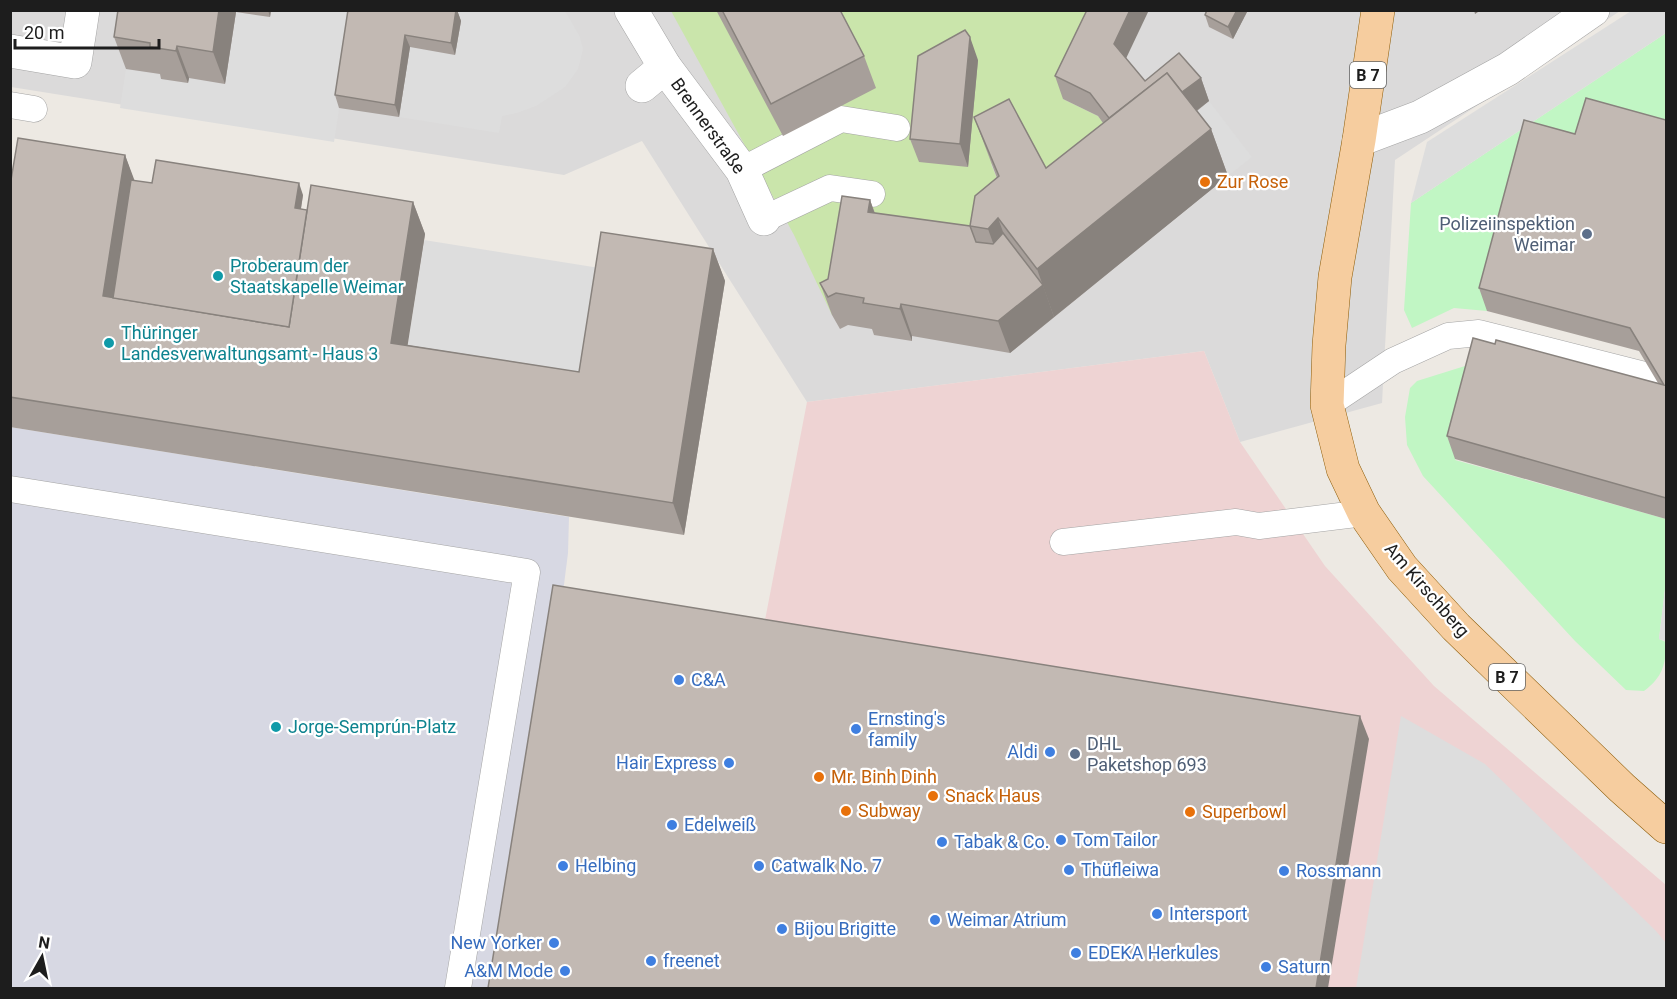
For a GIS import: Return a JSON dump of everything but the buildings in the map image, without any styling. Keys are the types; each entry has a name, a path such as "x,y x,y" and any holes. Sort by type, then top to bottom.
{"main road":[{"name":"B 7","path":"1359,140 1378,10"},
{"name":"Am Kirschberg","path":"1359,140 1335,277 1329,345 1327,405 1344,469 1364,513 1402,568 1456,627 1622,788 1666,827"}],"street":[{"path":"10,51 75,62 83,10"},
{"name":"Brennerstraße","path":"632,10 653,76 742,170 764,219"},
{"path":"1359,140 1420,117 1508,69 1593,10"}],"lane":[{"path":"742,170 842,119 897,128"},
{"path":"764,219 830,188 872,194"},
{"path":"1327,405 1393,360 1448,336 1479,333 1653,376"},
{"path":"10,489 527,572 458,988"},
{"path":"1063,543 1236,522 1259,526 1364,513"}],"shaded area":[{"path":"10,11 1620,11 1395,160 1382,403 1240,442 1204,351 807,402 642,141 564,175 11,87"},
{"path":"271,11 354,11 334,142 120,108 126,69 162,75 162,79 187,83 189,78 225,84 236,12 270,17"},
{"path":"401,11 565,11 580,37 583,50 578,69 565,87 536,106 502,116 499,133 399,117 410,47"},
{"path":"1631,11 1666,11 1666,33 1411,203 1427,142"},
{"path":"1209,101 1252,157 1228,176 1184,120"},
{"path":"424,240 612,270 590,404 403,375"},
{"name":"Weimar Atrium","path":"1204,351 1240,442 1325,566 1434,686 1666,885 1666,988 500,988 761,641 807,402"},
{"name":"Jorge-Semprún-Platz","path":"10,427 569,517 568,553 561,608 500,988 11,988"},
{"path":"1666,581 1666,641 1659,639"},
{"path":"1401,716 1485,764 1656,931 1666,943 1666,988 1356,988"}],"green space":[{"path":"671,11 1107,11 1063,99 1098,116 1132,160 1063,215 991,164 1016,223 832,315 794,235"},
{"path":"1666,33 1666,141 1487,311 1454,308 1412,328 1404,310 1411,203"},
{"path":"1481,361 1455,460 1666,519 1666,581 1659,639 1666,642 1665,657 1659,675 1644,691 1626,690 1575,641 1423,476 1407,445 1405,417 1410,388 1417,381"}],"place":[{"name":"Zur Rose","path":"1205,182"},
{"name":"Polizeiinspektion Weimar","path":"1587,234"},
{"name":"Proberaum der Staatskapelle Weimar","path":"218,276"},
{"name":"Thüringer Landesverwaltungsamt - Haus 3","path":"109,343"},
{"name":"C&A","path":"679,680"},
{"name":"Jorge-Semprún-Platz","path":"276,727"},
{"name":"Ernsting's family","path":"856,729"},
{"name":"Aldi","path":"1050,752"},
{"name":"DHL Paketshop 693","path":"1075,754"},
{"name":"Hair Express","path":"729,763"},
{"name":"Mr. Binh Dinh","path":"819,777"},
{"name":"Snack Haus","path":"933,796"},
{"name":"Subway","path":"846,811"},
{"name":"Superbowl","path":"1190,812"},
{"name":"Edelweiß","path":"672,825"},
{"name":"Tom Tailor","path":"1061,840"},
{"name":"Tabak & Co.","path":"942,842"},
{"name":"Helbing","path":"563,866"},
{"name":"Catwalk No. 7","path":"759,866"},
{"name":"Thüfleiwa","path":"1069,870"},
{"name":"Rossmann","path":"1284,871"},
{"name":"Intersport","path":"1157,914"},
{"name":"Weimar Atrium","path":"935,920"},
{"name":"Bijou Brigitte","path":"782,929"},
{"name":"New Yorker","path":"554,943"},
{"name":"EDEKA Herkules","path":"1076,953"},
{"name":"freenet","path":"651,961"},
{"name":"Saturn","path":"1266,967"},
{"name":"A&M Mode","path":"565,971"}]}
